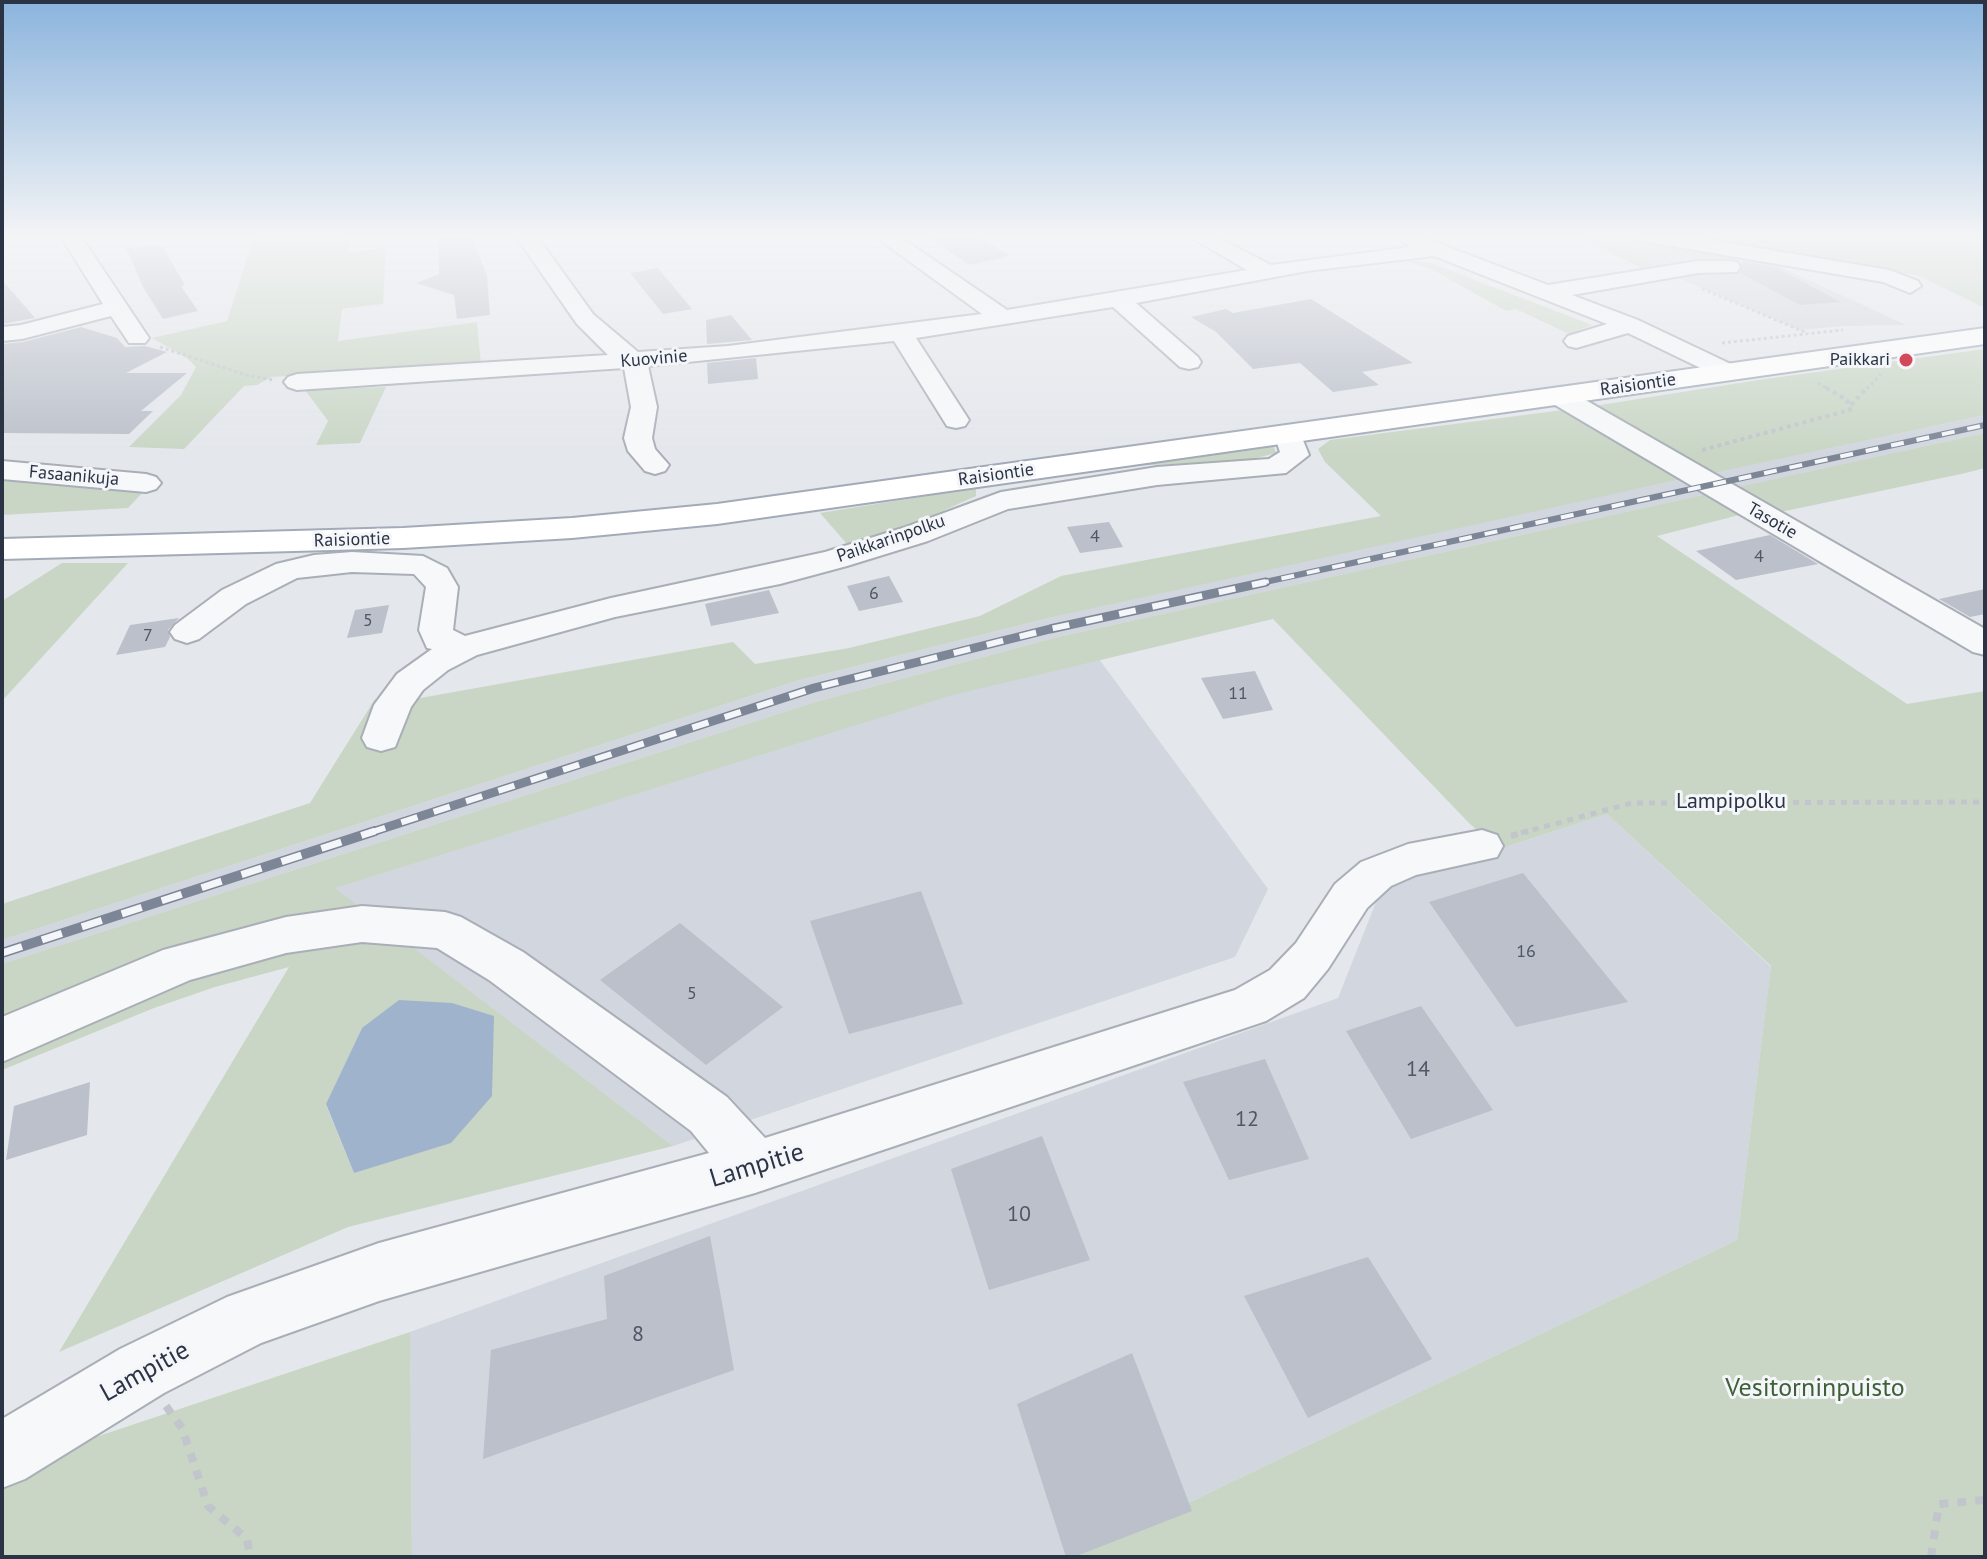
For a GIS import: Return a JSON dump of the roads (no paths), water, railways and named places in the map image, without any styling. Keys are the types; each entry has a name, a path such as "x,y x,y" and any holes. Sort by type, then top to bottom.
{"main road":[{"name":"Raisiontie","path":"2,549 403,538 572,528 717,514 1985,336"}],"street":[{"path":"2,334 22,332 114,308"},
{"path":"117,308 137,338"},
{"path":"577,308 616,349 635,361 644,407 638,438 642,451 655,465"},
{"path":"989,308 1002,317"},
{"name":"Kuovinie","path":"297,382 635,361 901,333 1065,308"},
{"path":"1127,308 1189,362"},
{"path":"1587,308 1728,372"},
{"path":"1576,341 1630,325"},
{"path":"901,333 956,420"},
{"name":"Tasotie","path":"1559,396 1985,644"},
{"name":"Paikkarinpolku","path":"465,647 611,608 780,574 836,559 917,534 1001,501 1157,476 1276,467 1295,455 1288,434"},
{"name":"Fasaanikuja","path":"2,470 146,483"},
{"path":"187,632 234,597 287,571 340,563 400,563 423,566 436,575 442,587 436,630 439,640 465,647"},
{"path":"381,738 393,705 410,682 435,662 465,647"},
{"name":"Lampitie","path":"2,1456 142,1371 248,1318 379,1272 755,1167 1249,1006 1287,984 1312,956 1351,896 1376,874 1408,860 1482,846"},
{"path":"2,1040 180,964 286,935 362,924 445,930 506,966 709,1114 755,1167"}],"water":[{"path":"399,1000 452,1003 494,1016 492,1096 451,1143 354,1173 326,1104 362,1028"}],"railway":[{"path":"1256,584 1985,425"},
{"path":"369,833 814,688 1050,629 1266,582"},
{"path":"2,953 375,831"}],"place":[{"name":"Paikkari","path":"1906,360"}],"park label":[{"name":"Vesitorninpuisto","path":"1815,1389"}]}
